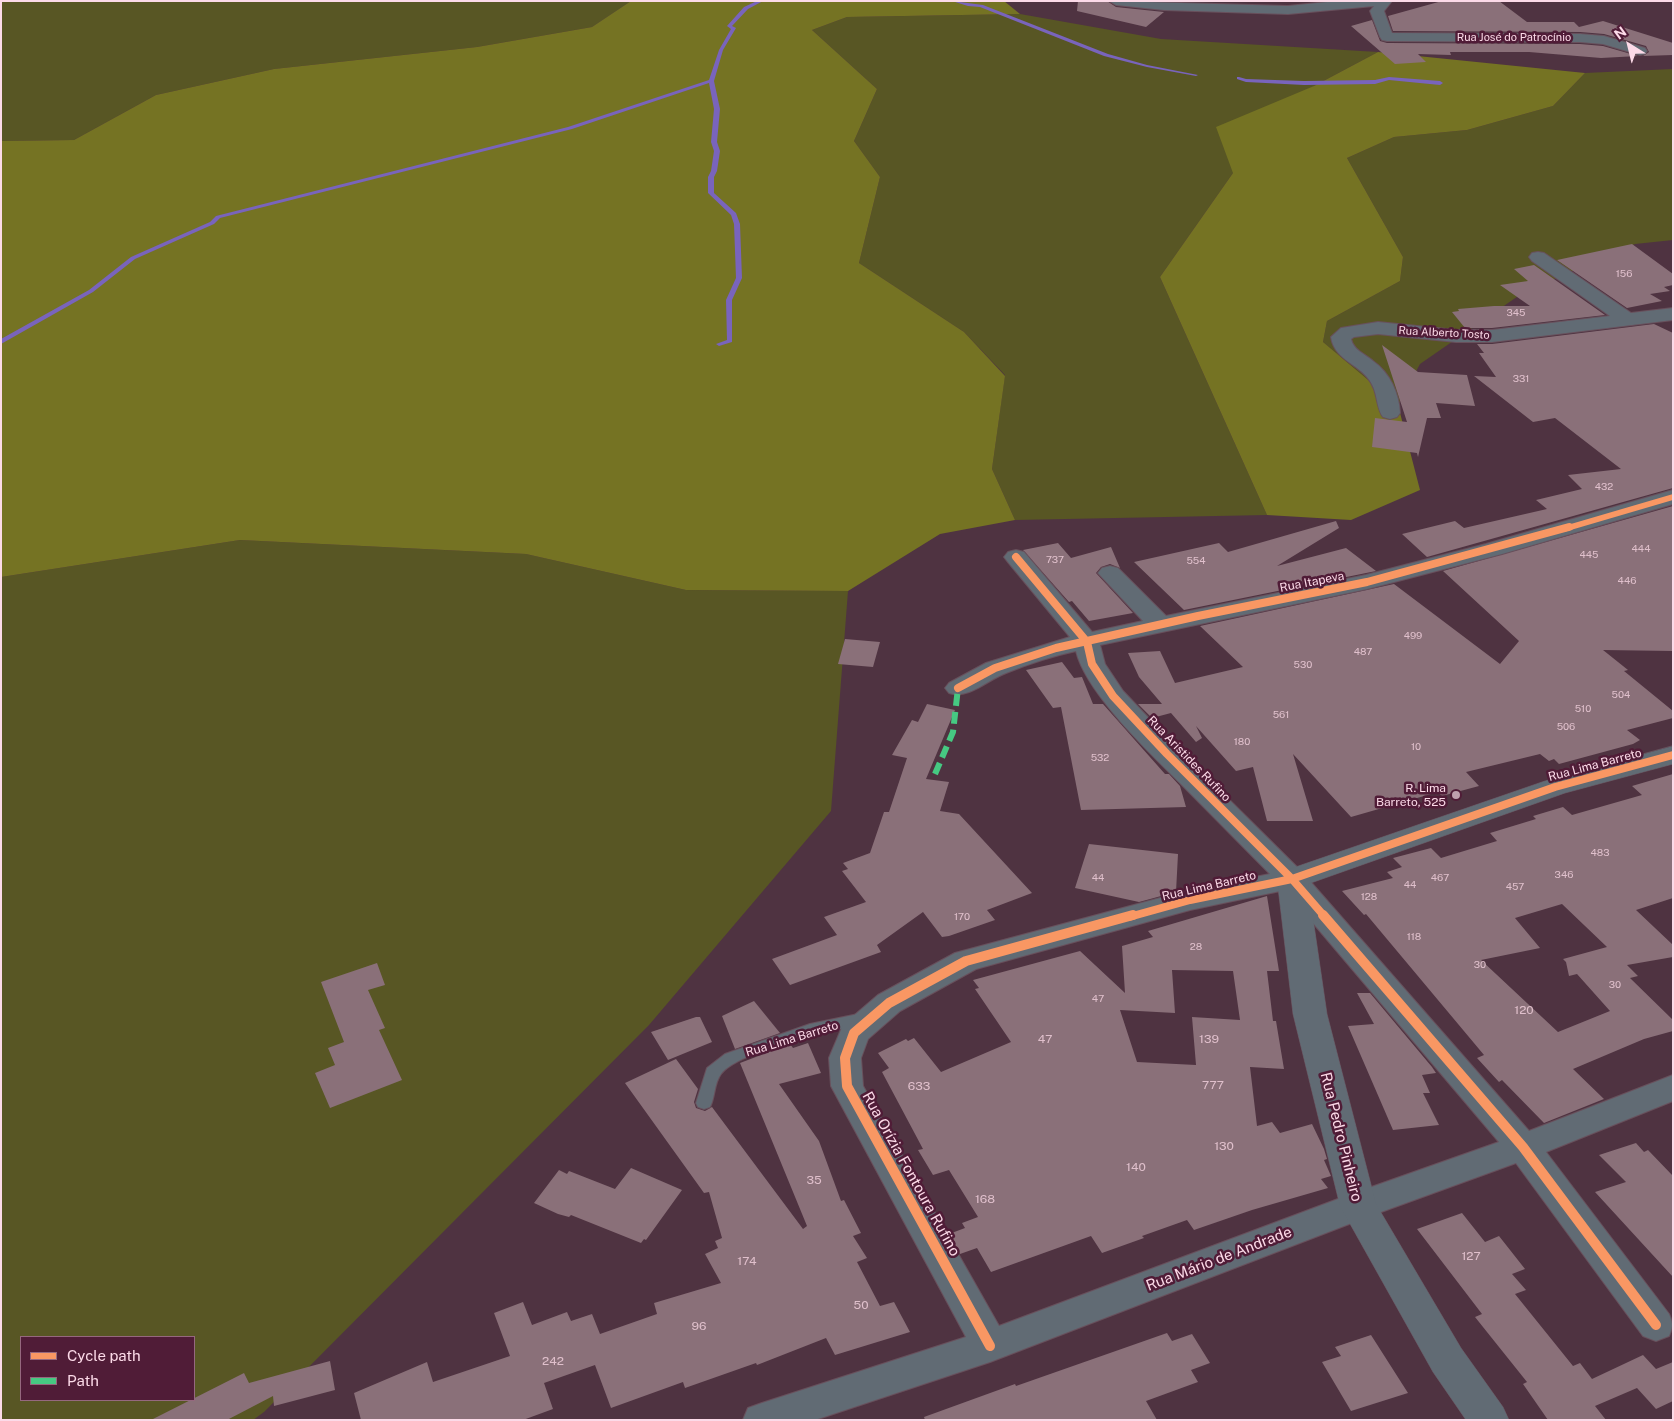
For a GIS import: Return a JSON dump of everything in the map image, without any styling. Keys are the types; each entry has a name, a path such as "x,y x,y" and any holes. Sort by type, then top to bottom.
{"street":[{"path":"1116,1 1164,6 1288,10 1384,1"},
{"name":"Rua José do Patrocínio","path":"1384,1 1376,12 1387,37 1580,38 1604,40 1640,51"},
{"path":"1538,257 1627,319"},
{"name":"Rua Alberto Tosto","path":"1390,413 1390,398 1381,382 1370,367 1347,351 1341,344 1341,337 1348,332 1378,328 1456,336 1492,336 1673,314"},
{"name":"Rua Itapeva","path":"958,688 995,668 1056,648 1160,624 1367,582 1494,550 1673,496"},
{"path":"1016,557 1087,642"},
{"path":"1110,573 1160,624"},
{"name":"Rua Aristides Rufino","path":"1087,642 1092,664 1113,696 1167,754 1292,879 1523,1147 1656,1325"},
{"name":"Rua Lima Barreto","path":"873,1016 889,1003 966,960 1190,900 1292,879 1555,787 1673,755"},
{"name":"Rua Pedro Pinheiro","path":"1292,879 1310,1014 1358,1206 1447,1360 1489,1420"},
{"name":"Rua Orízia Fontoura Rufino","path":"873,1016 854,1033 846,1058 847,1086 990,1346"},
{"name":"Rua Mário de Andrade","path":"762,1420 990,1346 1358,1206 1523,1147 1673,1087"}],"lane":[{"name":"Rua Lima Barreto","path":"704,1103 713,1072 730,1058 810,1030 873,1016"}],"shaded area":[{"path":"1,1 631,1 592,27 477,47 274,69 156,95 74,140 1,141"},
{"path":"631,1 1004,1 1020,14 847,17 812,30 877,89 854,141 880,177 859,263 964,332 1005,376 992,469 1015,520 940,534 848,591 686,590 526,554 240,540 1,577 1,141 74,140 156,95 274,69 477,47 592,27"},
{"path":"1020,14 1161,39 1378,52 1314,86 1233,173 1160,277 1267,515 1015,520 992,469 1005,375 964,332 859,263 880,177 854,141 877,89 812,30 847,17"},
{"path":"1378,52 1585,73 1553,106 1467,130 1394,137 1347,158 1403,257 1400,281 1327,321 1323,342 1398,405 1420,490 1351,520 1267,515 1160,277 1233,173 1216,127 1314,86"},
{"path":"1673,69 1673,240 1635,244 1524,292 1420,364 1398,405 1323,342 1327,321 1400,281 1403,257 1347,158 1394,137 1467,130 1553,106 1585,73"},
{"path":"240,540 526,554 686,590 848,591 831,811 649,1025 264,1412 253,1420 1,1420 1,577"}],"building":[{"path":"1078,1 1107,1 1116,7 1164,12 1146,27 1077,11"},
{"path":"1442,1 1499,1 1527,22 1574,22 1579,27 1603,21 1673,43 1673,55 1643,56 1649,52 1646,46 1604,34 1580,32 1393,31 1388,16"},
{"path":"1372,20 1380,41 1387,43 1580,44 1603,46 1638,56 1601,58 1529,52 1450,52 1451,55 1418,54 1426,62 1395,64 1351,26"},
{"path":"1632,244 1673,274 1673,285 1664,287 1670,291 1650,294 1662,301 1627,308 1557,260"},
{"path":"1534,265 1605,315 1492,328 1465,328 1452,312 1459,311 1458,309 1494,306 1530,306 1500,285 1528,281 1514,269"},
{"path":"1654,324 1673,333 1673,488 1427,557 1402,534 1455,521 1464,528 1547,509 1536,500 1582,489 1568,475 1621,469 1555,418 1533,422 1474,376 1496,377 1479,353 1484,353 1477,344 1492,344"},
{"path":"1382,345 1418,372 1467,375 1475,406 1436,403 1441,418 1427,418 1418,457 1417,453 1372,447 1375,418 1407,422"},
{"path":"1673,506 1673,651 1603,650 1628,670 1624,671 1673,711 1673,718 1627,730 1640,740 1633,744 1559,764 1554,759 1549,761 1540,754 1466,772 1479,786 1442,796 1438,792 1351,817 1293,754 1313,821 1267,821 1253,767 1236,771 1196,726 1202,738 1196,742 1171,713 1152,718 1138,704 1162,704 1139,677 1128,653 1160,651 1175,683 1243,667 1200,626 1394,584 1500,664 1519,641 1443,571"},
{"path":"1336,521 1339,528 1277,566 1346,548 1376,571 1184,610 1134,562 1219,543 1228,552"},
{"path":"1058,543 1071,558 1111,547 1120,568 1110,564 1101,567 1096,573 1133,613 1089,621 1072,601 1069,602 1023,550"},
{"path":"845,639 880,642 873,667 838,664"},
{"path":"1062,662 1074,678 1082,677 1093,704 1103,704 1165,774 1169,774 1180,786 1186,807 1081,810 1061,707 1053,708 1026,670"},
{"path":"927,704 955,710 926,779 949,782 940,811 959,814 1032,893 987,910 995,920 949,936 942,937 923,912 877,945 881,952 790,985 772,959 837,935 824,917 866,902 842,871 848,869 843,863 870,853 884,812 889,812 907,758 892,755 912,720 918,722"},
{"path":"1673,774 1673,898 1636,910 1673,945 1673,957 1627,965 1638,976 1630,978 1673,1020 1673,1031 1644,1039 1573,1069 1604,1099 1544,1123 1502,1080 1499,1082 1477,1058 1484,1055 1366,914 1364,915 1342,891 1393,878 1387,872 1402,867 1393,858 1431,848 1441,858 1497,841 1490,833 1536,819 1533,816 1563,807 1572,815 1642,795 1632,786","holes":["1562,904 1607,947 1563,959 1566,962 1569,976 1577,974 1610,1011 1558,1032 1481,960 1540,948 1515,918"]},
{"path":"1089,844 1178,854 1176,892 1139,902 1075,888"},
{"path":"1267,896 1279,971 1267,971 1273,1021 1276,1021 1284,1069 1250,1067 1257,1126 1272,1122 1280,1133 1312,1124 1327,1159 1324,1160 1331,1176 1321,1179 1328,1188 1252,1210 1194,1230 1187,1220 1102,1253 1091,1236 991,1272 977,1248 960,1254 949,1234 965,1228 962,1223 978,1217 949,1170 933,1175 918,1150 923,1149 882,1072 889,1068 878,1053 906,1039 908,1041 914,1038 941,1072 1011,1042 975,989 979,988 973,980 1080,951 1125,993 1122,946 1153,937 1148,931","holes":["1172,970 1233,971 1240,1020 1192,1017 1196,1065 1137,1062 1120,1010 1175,1013"]},
{"path":"377,963 385,985 368,990 385,1028 379,1030 402,1080 330,1108 315,1073 335,1065 328,1048 344,1042 321,982"},
{"path":"1357,993 1370,993 1436,1073 1422,1075 1430,1093 1423,1093 1439,1125 1393,1130 1348,1026 1374,1024"},
{"path":"754,1001 780,1033 735,1049 722,1016"},
{"path":"700,1017 712,1042 668,1060 651,1032"},
{"path":"808,1043 821,1073 779,1084 819,1141 841,1201 844,1200 861,1233 853,1236 867,1258 857,1262 880,1306 894,1302 910,1332 835,1355 826,1338 757,1365 756,1363 685,1388 683,1382 611,1408 595,1365 544,1383 553,1409 523,1420 361,1420 354,1393 427,1362 433,1382 510,1356 494,1313 523,1302 532,1325 567,1312 571,1321 592,1314 600,1334 657,1314 654,1303 721,1283 705,1254 718,1248 715,1241 722,1238 709,1192 704,1193 625,1083 676,1059 698,1089 694,1102 696,1108 705,1111 712,1107 803,1229 807,1226 740,1063 790,1044 793,1048"},
{"path":"1636,1143 1644,1152 1648,1150 1673,1176 1673,1277 1595,1192 1626,1182 1599,1155"},
{"path":"631,1168 682,1190 646,1240 644,1239 641,1243 571,1215 569,1217 558,1214 534,1203 559,1170 567,1174 569,1171 615,1189"},
{"path":"1462,1213 1485,1242 1499,1236 1525,1269 1512,1274 1526,1290 1515,1294 1573,1366 1580,1363 1592,1379 1643,1355 1656,1369 1673,1362 1673,1401 1656,1409 1637,1388 1595,1406 1606,1420 1548,1420 1523,1384 1527,1382 1475,1317 1482,1314 1417,1229"},
{"path":"1167,1333 1172,1341 1192,1334 1210,1363 1191,1370 1198,1382 1146,1401 1157,1420 925,1420 924,1417 1015,1384 1016,1386"},
{"path":"1371,1335 1408,1393 1351,1411 1322,1362 1341,1356 1335,1347"},
{"path":"330,1361 335,1390 274,1406 273,1396 227,1420 151,1420 189,1401 195,1401 195,1398 244,1373 249,1383"}],"waterway":[{"path":"711,81 721,50 734,28 729,26 746,8 761,1"},
{"path":"954,1 981,6 1106,55 1147,66 1196,75"},
{"path":"1239,78 1304,83 1375,82 1389,78 1440,83"},
{"path":"1,342 91,291 133,258 212,223 218,217 570,128 711,81"},
{"path":"711,81 717,109 714,142 717,151 714,171 711,177 711,193 734,214 737,224 739,278 729,300 730,341 719,344"}],"marked path":[{"path":"935,774 953,732 958,688"}],"cycle path":[{"path":"958,688 995,668 1056,648 1198,616 1367,582 1494,549 1673,497"},
{"path":"1016,557 1087,642 1092,664 1113,696 1167,754 1292,879 1523,1147 1656,1325"},
{"path":"990,1346 847,1086 845,1058 854,1033 889,1003 966,961 1190,900 1292,879 1555,787 1673,755"}],"place":[{"name":"R. Lima Barreto, 525","path":"1456,795"}]}
